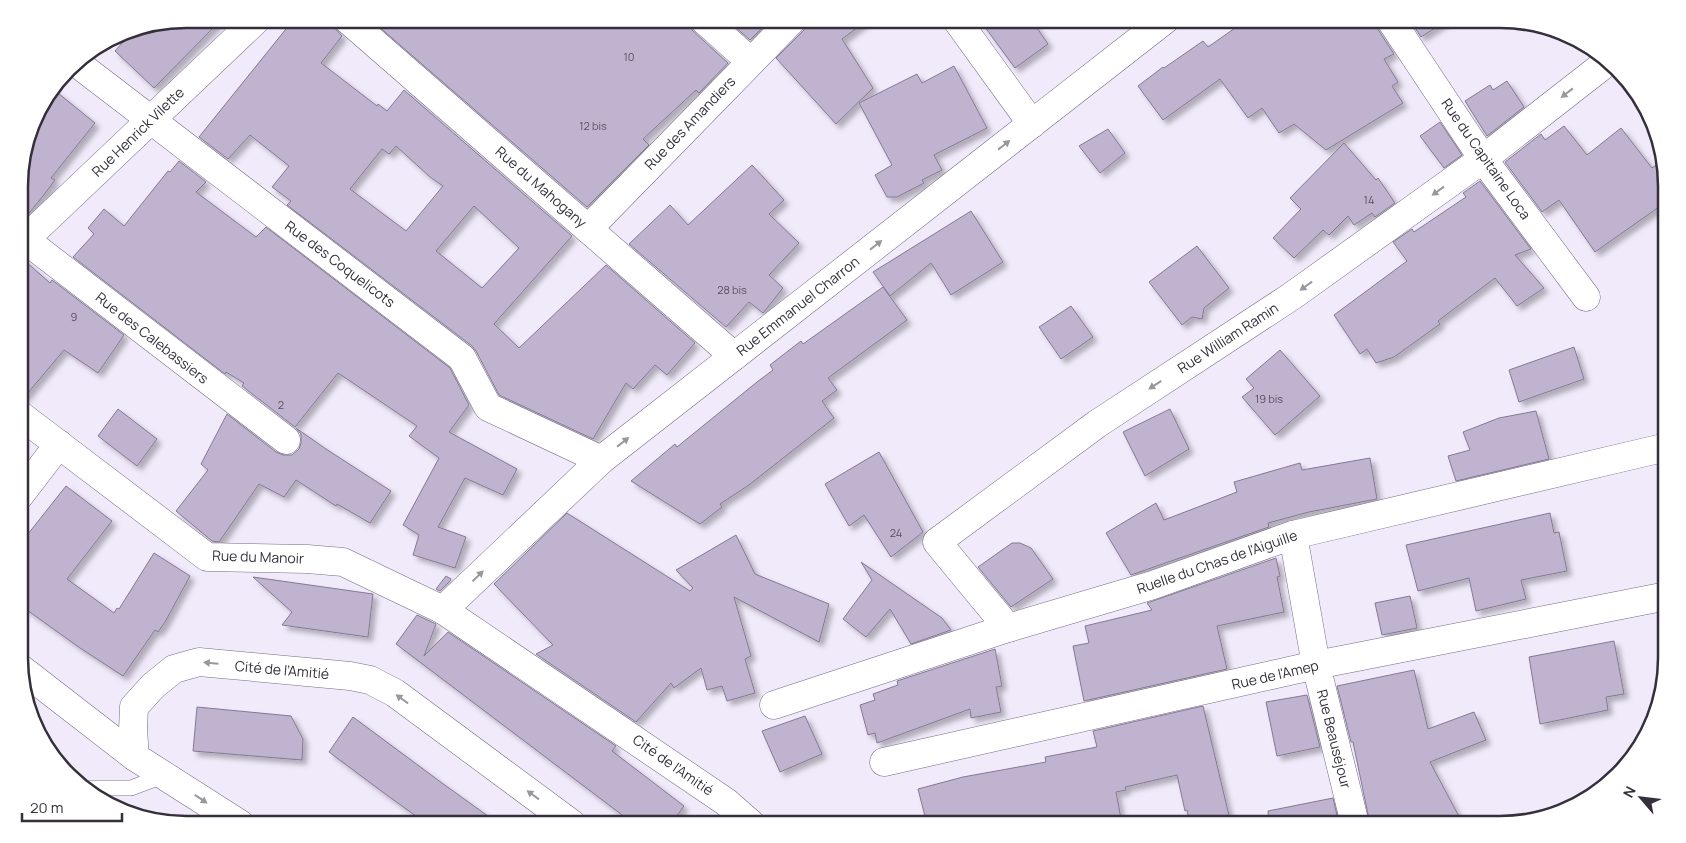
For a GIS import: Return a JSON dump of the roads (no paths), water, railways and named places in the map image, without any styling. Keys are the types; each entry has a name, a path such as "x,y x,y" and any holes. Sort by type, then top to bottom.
{"street":[{"name":"Rue Henrick Vilette","path":"28,234 151,120 246,27"},
{"name":"Rue du Mahogany","path":"356,27 734,356"},
{"path":"712,27 750,61"},
{"name":"Rue des Amandiers","path":"588,229 785,27"},
{"path":"962,27 1032,124"},
{"name":"Rue Emmanuel Charron","path":"443,610 601,460 1156,27"},
{"name":"Rue du Capitaine Loca","path":"1395,27 1483,159 1586,297"},
{"name":"Rue William Ramin","path":"1008,628 937,542 1097,424 1292,296 1483,159 1603,65"},
{"name":"Rue des Coquelicots","path":"81,67 462,358 488,407 601,460"},
{"name":"Rue des Calebassiers","path":"28,245 286,440"},
{"name":"Rue du Manoir","path":"27,420 207,557 307,559 343,562 443,610"},
{"path":"27,485 59,444"},
{"name":"Ruelle du Chas de l'Aiguille","path":"774,705 1008,628 1154,585 1294,535 1658,450"},
{"name":"Rue Beauséjour","path":"1294,535 1316,665 1353,815"},
{"name":"Rue de l'Amep","path":"884,762 1316,665 1658,598"},
{"name":"Cité de l’Amitié","path":"443,610 704,786 741,816"},
{"name":"Cité de l’Amitié","path":"136,757 133,730 134,707 153,686 174,669 200,662 350,676 370,680 395,693 561,816"},
{"path":"29,675 136,757 228,816"}],"lane":[{"path":"97,788 131,788 163,776"}]}
